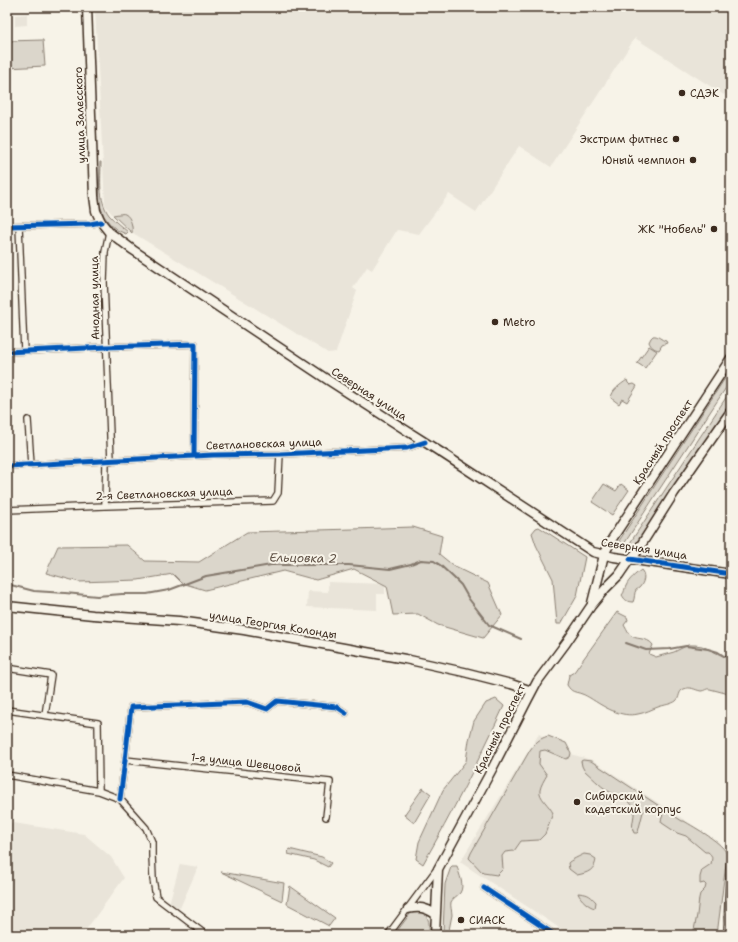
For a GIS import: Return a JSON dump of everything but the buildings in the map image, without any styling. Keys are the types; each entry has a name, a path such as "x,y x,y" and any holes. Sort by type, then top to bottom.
{"main road":[{"name":"улица Залесского","path":"87,7 94,196 96,211 101,222"},
{"name":"Северная улица","path":"101,222 108,232 276,346 593,552 604,555 731,574"},
{"name":"Красный проспект","path":"591,606 604,555 612,539 731,358"},
{"name":"Красный проспект","path":"438,869 532,691 591,606 619,575 636,553 674,493 731,411"},
{"name":"улица Георгия Колонды","path":"7,606 93,615 179,621 244,630 405,659 464,672 532,691"},
{"path":"434,935 438,869"},
{"path":"408,909 421,907 435,914"}],"street":[{"path":"7,226 90,224 101,222"},
{"path":"19,226 24,351"},
{"name":"Анодная улица","path":"105,506 108,461 104,252 108,232"},
{"path":"7,352 106,346 195,344 194,456"},
{"path":"28,420 32,465"},
{"name":"Светлановская улица","path":"7,466 194,456 280,454 407,448 425,442"},
{"name":"2-я Светлановская улица","path":"7,510 273,501 278,493 280,454"},
{"path":"7,668 51,675 44,715"},
{"path":"120,799 126,760 131,707 247,702 267,709 276,701 337,707 346,713"},
{"path":"7,710 98,723 99,791"},
{"name":"1-я улица Шевцовой","path":"126,760 330,782 326,817"},
{"path":"7,775 99,791 120,799 146,828 152,842 153,879 156,897 206,935"},
{"path":"727,935 731,853"},
{"path":"388,935 438,869"},
{"path":"484,888 555,935"}],"shaded area":[{"path":"95,7 731,7 731,86 724,95 635,38 551,167 519,146 476,212 449,194 419,234 397,230 372,270 367,267 353,288 357,291 336,352 328,353 133,233 112,214 105,205"},
{"path":"27,14 27,25 15,26 15,15"},
{"path":"43,40 45,66 7,68 7,41"},
{"path":"100,162 101,189 105,209 116,222 128,232 126,234 117,230 110,224 104,216 99,203"},
{"path":"124,214 129,217 132,225 132,233 113,215"},
{"path":"653,336 666,341 667,343 662,345 659,350 654,348 649,342"},
{"path":"649,346 657,351 645,368 637,363"},
{"path":"731,369 731,380 624,544 619,541 654,487"},
{"path":"627,380 630,385 634,384 637,386 627,402 622,399 619,404 611,398 612,395 617,388"},
{"path":"731,390 731,402 633,548 628,546"},
{"path":"604,484 616,491 621,484 629,490 612,515 592,502"},
{"path":"413,527 442,536 439,554 455,567 488,583 502,615 483,638 438,625 418,614 393,615 387,586 354,569 316,580 283,571 205,590 182,583 173,574 138,580 79,582 46,573 58,546 127,545 145,561 199,562 247,532"},
{"path":"539,527 585,557 577,596 561,624 557,624 553,579 536,545 532,533"},
{"path":"641,570 644,577 641,586 635,591 633,602 628,601 622,595 625,587"},
{"path":"328,582 385,584 385,594 377,594 377,610 307,607 308,591 328,592"},
{"path":"617,612 627,617 628,620 624,625 629,634 634,637 648,640 653,645 649,654 656,657 674,652 688,645 695,645 702,646 731,659 731,694 709,689 701,691 686,688 681,691 677,700 670,704 632,715 613,711 585,695 572,691 567,685 569,675 574,672"},
{"path":"496,699 504,706 465,786 423,864 416,859 419,842 443,790 466,761 474,721 486,703"},
{"name":"Сибирский кадетский корпус","path":"539,734 574,755 592,760 720,843 710,935 570,935 460,862"},
{"path":"548,736 566,743 571,753 570,757 566,759 545,750 540,751 539,764 547,775 541,786 540,793 542,799 553,813 545,834 539,840 521,841 514,851 505,852 502,856 503,869 497,875 483,873 469,858 471,853 530,750 538,741"},
{"path":"581,761 591,761 682,821 701,831 721,846 725,851 727,855 717,935 693,935 700,894 705,889 706,885 704,883 700,884 700,877 702,870 711,864 711,855 708,852 705,852 686,836 677,833 662,823 662,812 648,808 643,812 638,832 634,833 632,826 634,808 630,802 608,791 596,781 584,770"},
{"path":"423,788 431,794 414,823 404,815"},
{"path":"7,822 84,834 111,857 124,878 82,935 22,935 7,924"},
{"path":"289,849 322,857 331,863 328,867 314,860 288,854"},
{"path":"584,854 590,855 596,859 594,866 590,870 577,875 569,869 568,863"},
{"path":"180,864 198,867 180,908 169,904"},
{"path":"452,866 457,866 462,887 460,893 451,902 452,915 449,930 443,932 445,884"},
{"path":"221,872 284,883 282,901"},
{"path":"290,886 335,918 329,926 287,904"},
{"path":"578,893 586,894 592,897 596,902 595,908 585,902"},
{"path":"417,911 427,917 429,923 429,935 394,935 410,914"}],"waterway":[{"name":"Ельцовка 2","path":"7,584 34,591 97,596 147,594 169,590 206,576 271,565 349,565 390,569 421,560 434,561 461,585 469,599 489,625 521,639"},
{"name":"Ельцовка 2","path":"626,643 646,650 669,649 686,646 708,649 718,652 724,656 731,656"}],"cycle path":[{"path":"7,226 90,224 101,222"},
{"path":"7,352 195,344 194,456"},
{"path":"7,466 213,455 280,454 407,448 425,442"},
{"path":"630,559 731,574"},
{"path":"120,799 131,707 247,702 267,709 277,701 337,707 346,713"},
{"path":"484,888 555,935"}],"place":[{"name":"СДЭК","path":"682,93"},
{"name":"Экстрим фитнес","path":"676,139"},
{"name":"Юный чемпион","path":"693,160"},
{"name":"ЖК \"Нобель\"","path":"714,229"},
{"name":"Metro","path":"495,322"},
{"name":"Сибирский кадетский корпус","path":"577,802"},
{"name":"СИАСК","path":"461,920"}]}
